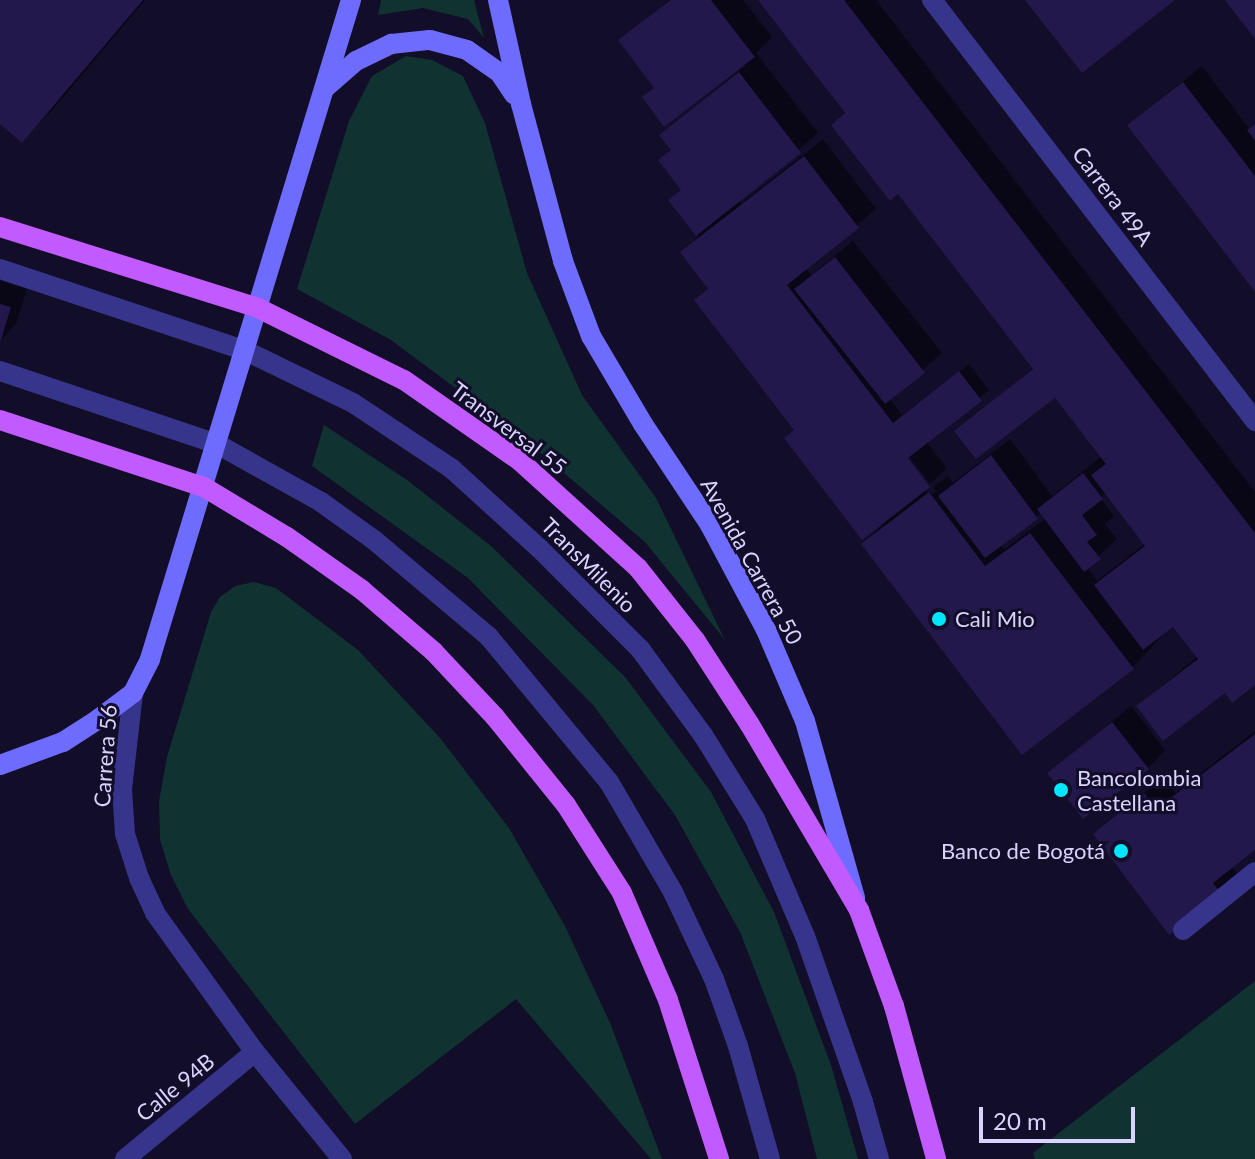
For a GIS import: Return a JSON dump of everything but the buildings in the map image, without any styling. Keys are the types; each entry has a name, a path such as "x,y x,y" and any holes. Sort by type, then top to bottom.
{"main road":[{"name":"Transversal 55","path":"0,227 258,308 404,380 520,461 638,568 695,640 743,712 859,910"},
{"path":"0,420 204,487 287,537 362,590 422,641 495,717 566,805 628,906 668,1000 719,1159"},
{"name":"Avenida Carrera 50","path":"859,910 894,1006 936,1159"}],"street":[{"path":"258,308 351,0"},
{"name":"Avenida Carrera 50","path":"498,0 521,104 563,261 591,336 643,424 710,525 766,630 805,721 859,910"},
{"name":"Carrera 49A","path":"932,0 1255,421"},
{"path":"325,88 356,61 391,44 430,40 467,50 478,57 499,72 521,104"},
{"name":"TransMilenio","path":"0,269 246,351 353,403 451,468 539,548 640,649 703,735 755,819 805,936 879,1159"},
{"name":"Carrera 56","path":"258,308 162,627 133,693 122,789 125,834 139,878 155,913 255,1052 342,1159"},
{"path":"0,371 217,444 342,517 489,637 609,782 673,892 714,979 738,1046 770,1159"},
{"path":"0,765 63,742 133,693"},
{"path":"1183,930 1255,872"},
{"name":"Calle 94B","path":"125,1159 255,1052"}],"green space":[{"path":"381,0 474,0 484,38 468,19 423,8 378,15"},
{"path":"406,56 432,60 463,76 485,123 527,273 582,395 656,498 725,640 645,542 524,439 391,340 297,289 349,121 372,76"},
{"path":"324,425 407,480 491,546 626,678 711,792 774,912 831,1065 858,1159 817,1159 795,1073 740,932 675,815 593,705 468,578 312,466"},
{"path":"254,582 276,588 358,650 440,738 509,828 565,926 610,1023 662,1159 651,1159 516,999 355,1124 188,909 171,875 160,840 159,801 167,757 211,612 220,597 235,586"},
{"path":"1255,981 1255,1159 1035,1159 1033,1153"}],"place":[{"name":"Cali Mio","path":"939,619"},
{"name":"Bancolombia Castellana","path":"1061,790"},
{"name":"Banco de Bogotá","path":"1121,851"}]}
